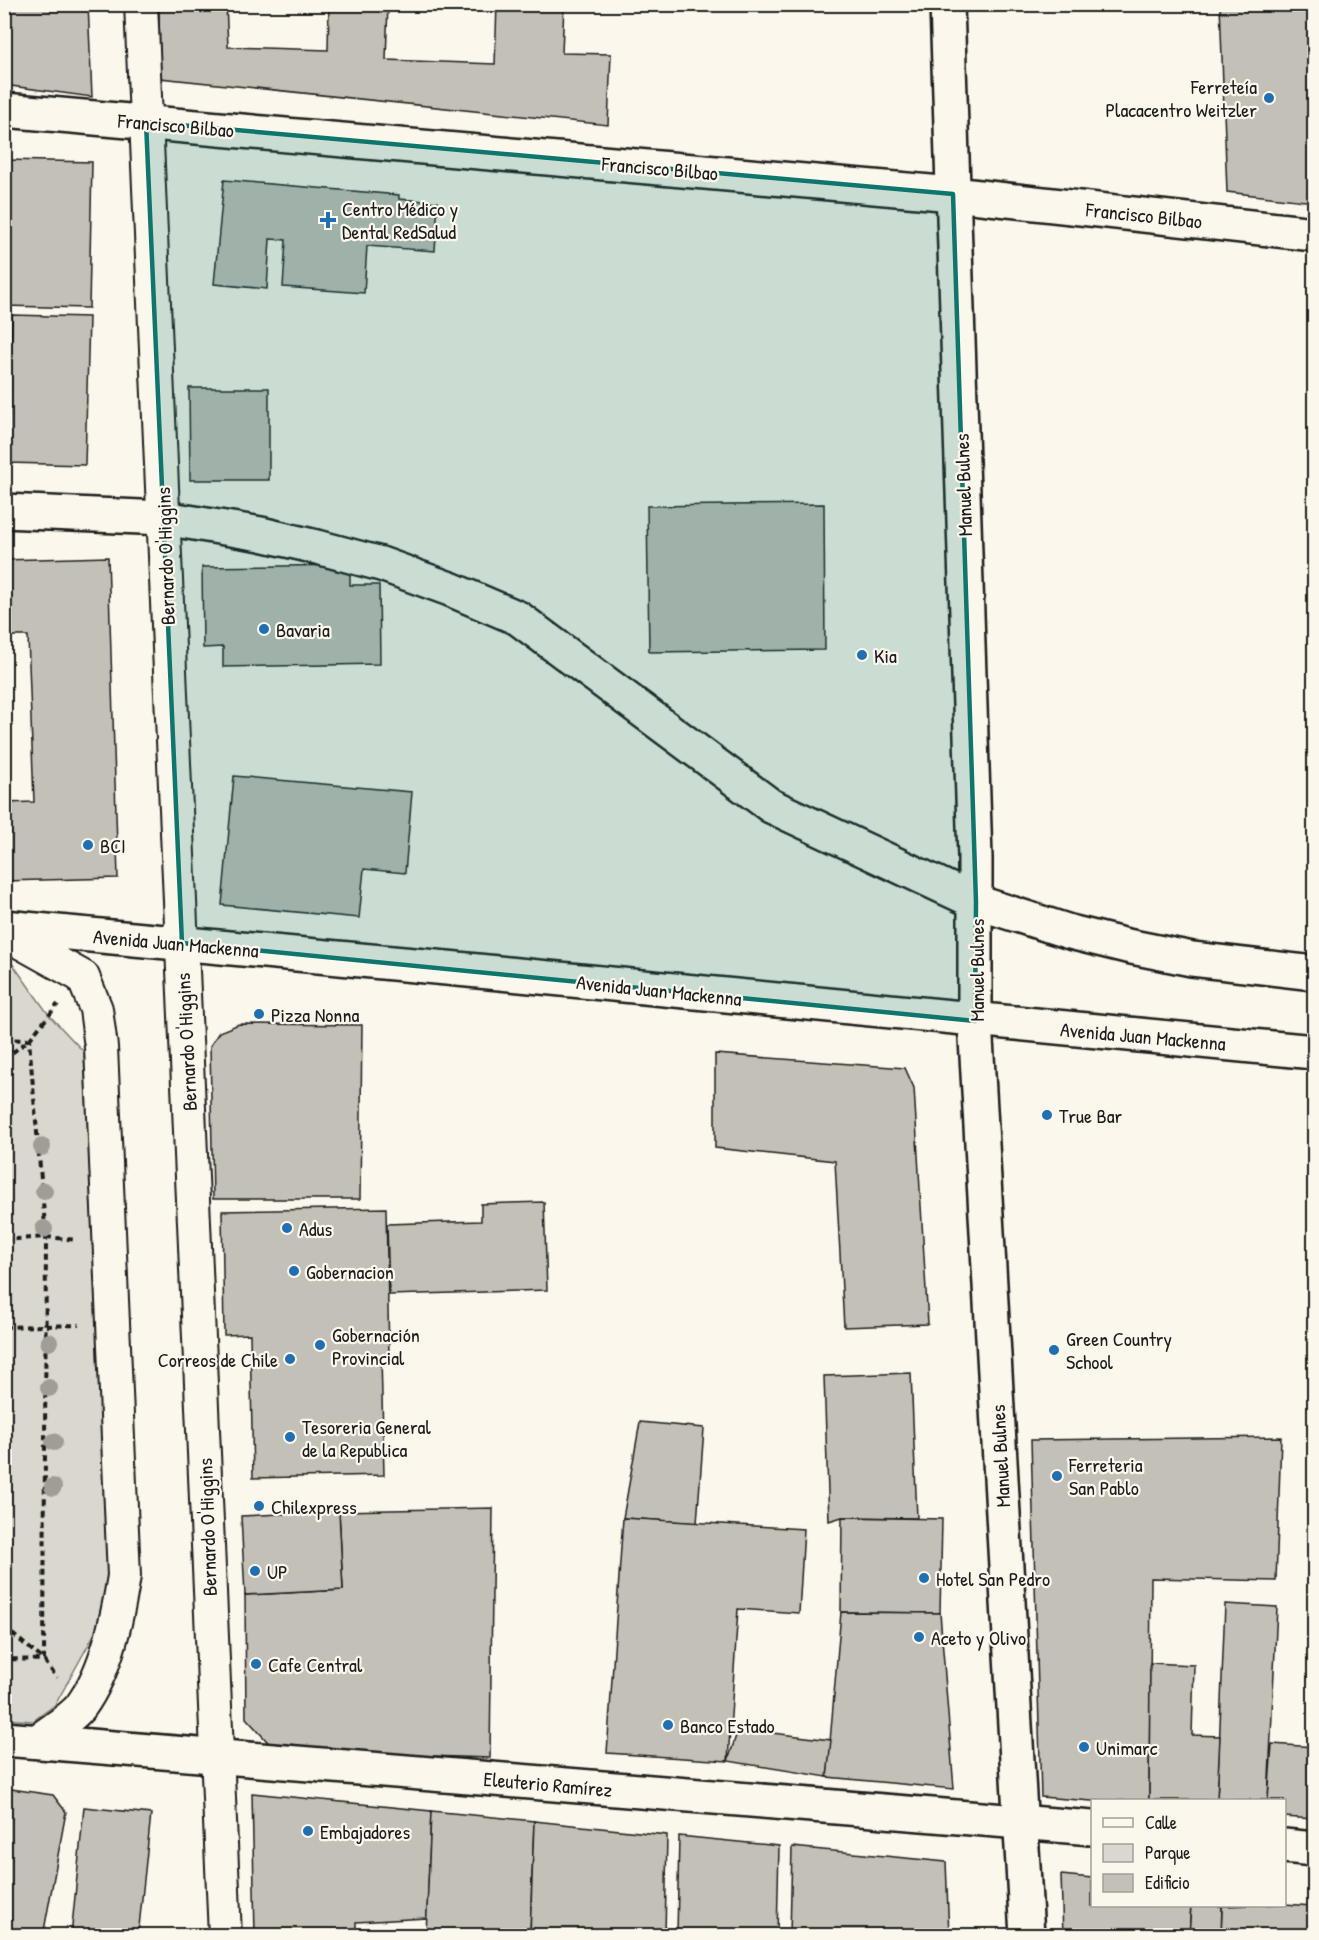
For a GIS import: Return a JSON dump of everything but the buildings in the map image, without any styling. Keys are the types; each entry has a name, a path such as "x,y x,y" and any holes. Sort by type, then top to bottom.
{"main road":[{"name":"Manuel Bulnes","path":"947,4 976,902 975,1021 1027,1935"},
{"name":"Francisco Bilbao","path":"4,110 953,194 1314,234"},
{"path":"4,511 164,518 261,534 371,561 450,589 518,618 771,806 976,902 1070,932 1127,946 1192,959 1314,973"},
{"name":"Avenida Juan Mackenna","path":"4,927 1314,1052"},
{"name":"Eleuterio Ramírez","path":"4,1739 1091,1828"},
{"path":"1286,1846 1314,1849"}],"street":[{"name":"Bernardo O'Higgins","path":"141,4 225,1935"},
{"path":"4,933 83,977 96,1009 100,1047 114,1325 124,1576 115,1626 96,1678 80,1708 37,1741"}],"path":[{"path":"4,1059 28,1040 49,1015"},
{"path":"4,1039 28,1040"},
{"path":"28,1040 46,1237 44,1660"},
{"path":"4,1240 46,1237 110,1243"},
{"path":"4,1327 114,1325"},
{"path":"4,1627 44,1660"},
{"path":"4,1659 44,1660"}],"highlighted area":[{"path":"146,122 953,194 976,902 975,1021 182,943"}],"green space":[{"path":"4,952 49,1015 84,1052 111,1604 55,1705 33,1721 4,1719"}],"place":[{"name":"Ferreteía Placacentro Weitzler","path":"1269,98"},
{"name":"Centro Médico y Dental RedSalud","path":"328,220"},
{"name":"Bavaria","path":"264,629"},
{"name":"Kia","path":"862,655"},
{"name":"BCI","path":"88,845"},
{"name":"Pizza Nonna","path":"259,1014"},
{"name":"True Bar","path":"1047,1115"},
{"name":"Adus","path":"287,1228"},
{"name":"Gobernacion","path":"294,1271"},
{"name":"Gobernación Provincial","path":"320,1345"},
{"name":"Green Country School","path":"1054,1350"},
{"name":"Correos de Chile","path":"290,1359"},
{"name":"Tesoreria General de la Republica","path":"290,1437"},
{"name":"Ferreteria San Pablo","path":"1057,1476"},
{"name":"Chilexpress","path":"259,1506"},
{"name":"UP","path":"255,1571"},
{"name":"Hotel San Pedro","path":"924,1578"},
{"name":"Aceto y Olivo","path":"919,1637"},
{"name":"Cafe Central","path":"256,1664"},
{"name":"Banco Estado","path":"668,1725"},
{"name":"Unimarc","path":"1084,1747"},
{"name":"Embajadores","path":"308,1831"}]}
